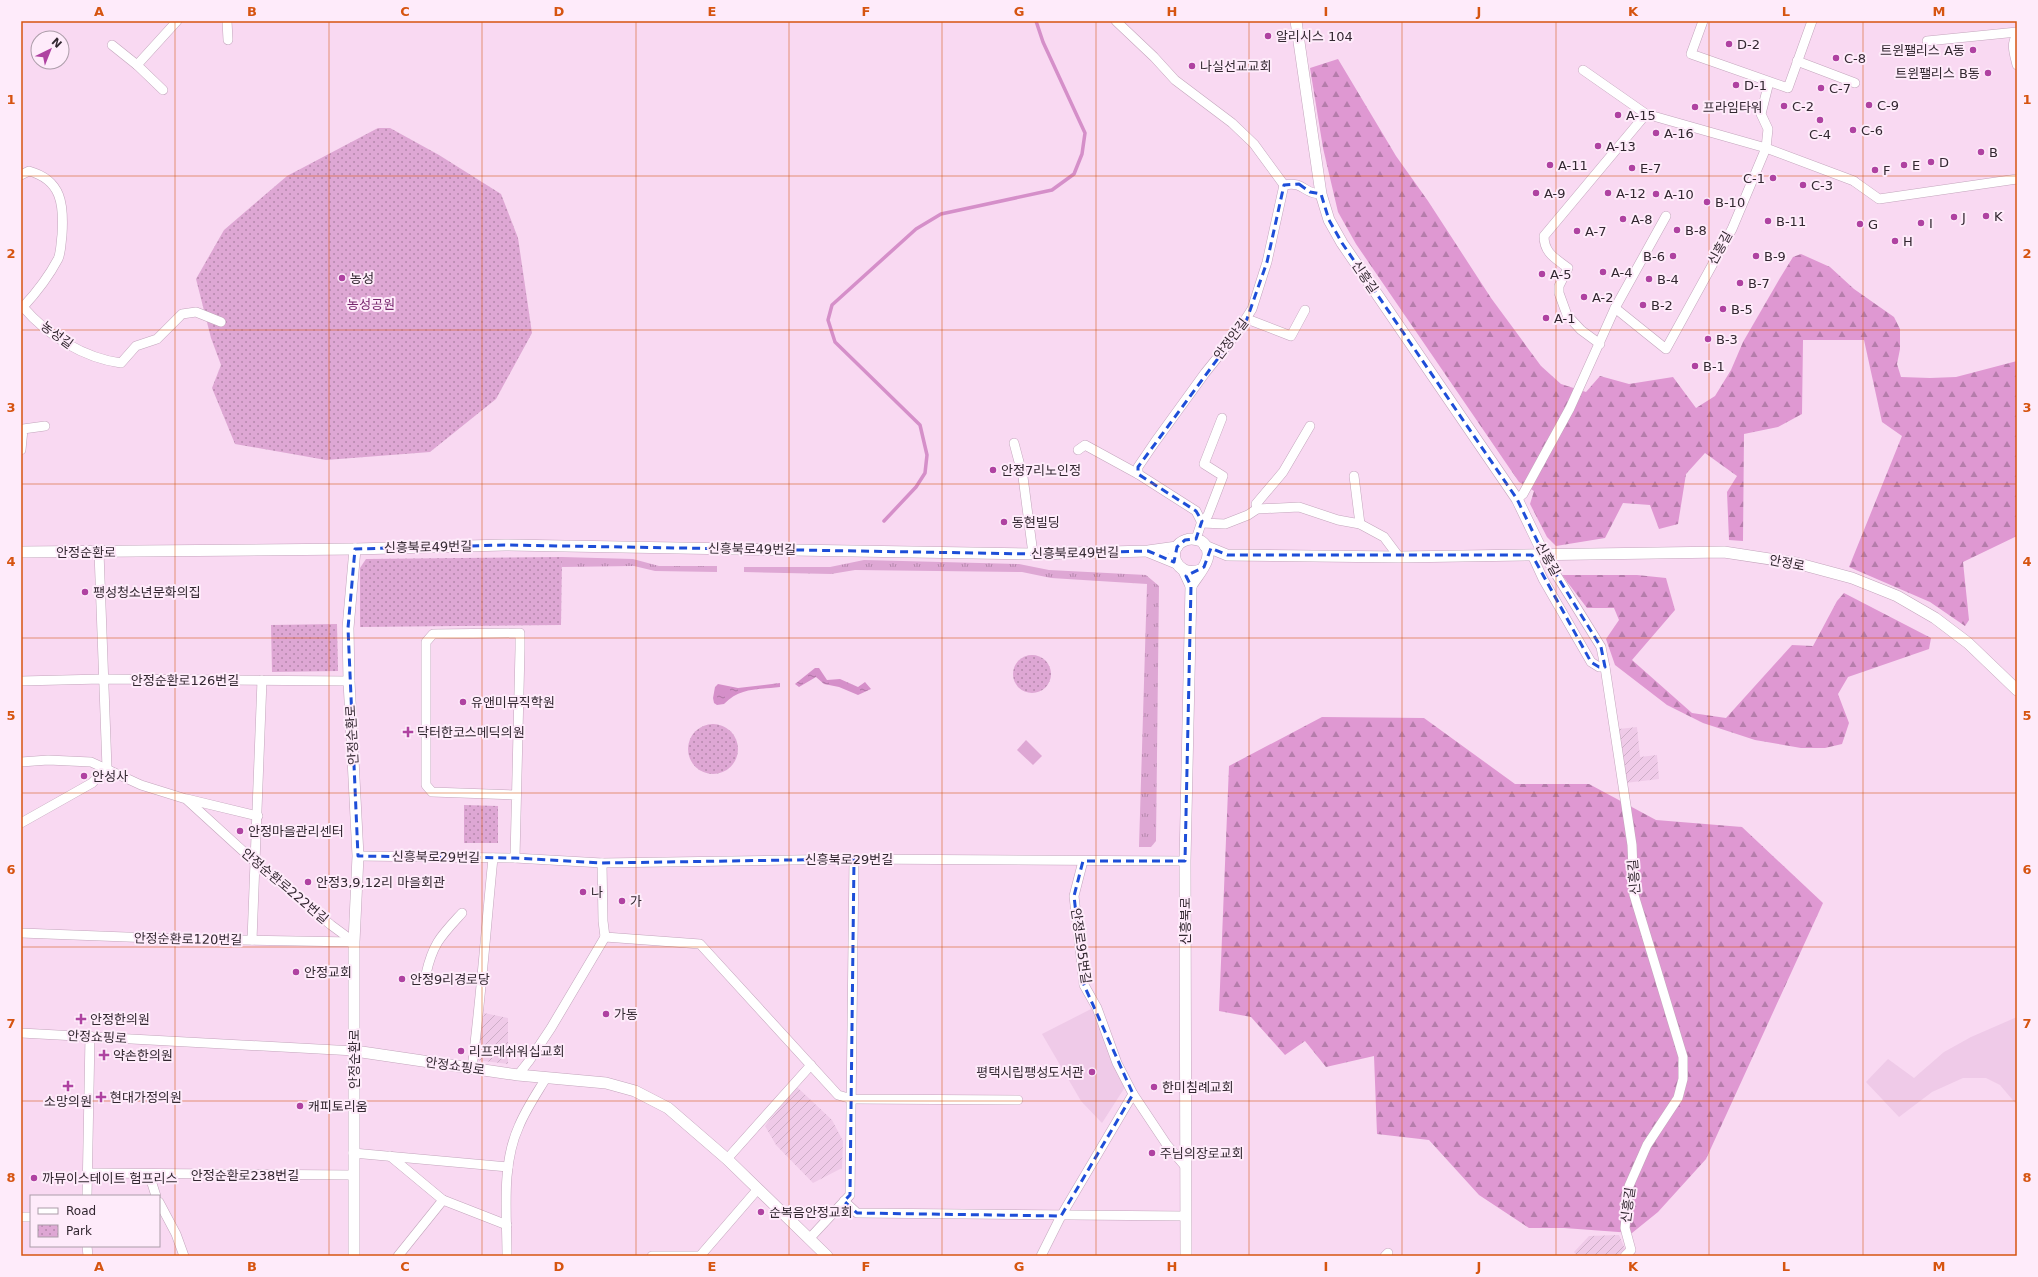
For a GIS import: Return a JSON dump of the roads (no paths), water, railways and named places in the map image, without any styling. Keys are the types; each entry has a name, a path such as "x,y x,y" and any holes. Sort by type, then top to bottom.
{"street":[{"path":"137,65 177,21"},
{"path":"227,21 228,40"},
{"path":"1116,21 1175,80 1232,123 1249,139 1284,185 1299,184 1310,192 1321,194"},
{"name":"신흥길","path":"1296,21 1321,194 1329,220 1342,243 1517,499 1544,556 1601,647 1606,667 1632,845 1634,895 1683,1057 1682,1079 1678,1098 1647,1145 1629,1186 1625,1228 1630,1254"},
{"path":"1703,21 1691,54 1788,88 1812,21"},
{"path":"1927,41 2017,32"},
{"path":"2017,36 2014,39 2014,50 2017,64"},
{"path":"112,45 137,65 163,90"},
{"path":"1797,61 1855,83"},
{"path":"1583,70 1646,114 1766,148 1855,182 1879,199 2017,179"},
{"name":"신흥길","path":"1615,308 1666,349 1732,229 1766,148 1768,130 1760,114 1769,82"},
{"path":"1600,344 1581,330 1567,315 1559,293 1559,286 1568,268 1548,254 1544,245 1544,236 1621,146 1646,114"},
{"name":"농성길","path":"21,175 29,171 40,174 54,187 61,199 64,211 58,258 35,293 22,308 49,331 80,352 106,361 121,363 136,346 157,339 182,314 196,312 221,322"},
{"name":"안정안길","path":"1138,474 1138,467 1154,442 1252,309 1267,262 1284,185"},
{"path":"1517,499 1524,494 1549,449 1600,344 1615,308 1666,216"},
{"path":"1246,319 1291,336 1305,310"},
{"path":"1202,522 1208,515 1224,476 1204,464 1222,418"},
{"path":"21,450 23,429 45,426"},
{"path":"1257,509 1256,504 1283,472 1310,426"},
{"path":"1014,443 1023,477 1033,554"},
{"path":"1078,450 1084,446 1138,474 1196,511 1202,522 1201,542 1209,556 1191,586 1175,557 1177,547"},
{"path":"1354,476 1360,524"},
{"path":"1202,522 1225,524 1248,515 1257,509 1299,508 1338,520 1360,524 1384,537 1399,557"},
{"path":"1148,552 1177,547 1186,540 1201,542 1227,554"},
{"name":"신흥북로49번길","path":"355,549 505,545 1033,554 1148,552"},
{"name":"안정순환로","path":"21,552 355,549 348,628 349,681 358,856 354,942 354,1256"},
{"path":"21,823 92,783 107,768 102,679 99,552"},
{"path":"1148,552 1189,572 1227,554"},
{"name":"안정로","path":"1227,554 1399,557 1544,556 1724,552 1796,564 1852,578 1897,596 1935,618 1984,657 2017,690"},
{"path":"1532,555 1543,579 1592,662 1599,668 1606,667"},
{"name":"신흥북로","path":"1186,1256 1185,861 1191,586"},
{"path":"514,858 516,795 520,633 433,634 426,642 426,785 432,792 516,795"},
{"name":"안정순환로126번길","path":"21,681 102,679 349,681"},
{"path":"252,940 258,816 262,680"},
{"name":"안정순환로222번길","path":"21,762 48,760 85,762 107,768 141,785 186,799 255,862 354,942"},
{"path":"186,799 258,816"},
{"name":"신흥북로29번길","path":"358,856 514,858 602,863 854,859 1185,861"},
{"path":"472,1068 482,993 484,938 493,858"},
{"path":"809,1239 850,1195 854,859"},
{"name":"안정로95번길","path":"1083,861 1074,896 1084,985 1097,1008 1117,1063 1134,1094 1167,1145 1185,1166"},
{"path":"518,1075 529,1061 606,937 603,920 602,863"},
{"path":"426,974 433,948 443,934 462,914"},
{"name":"안정순환로120번길","path":"21,933 354,942"},
{"path":"606,937 700,944 838,1094 852,1099 1018,1100"},
{"name":"안정쇼핑로","path":"21,1032 354,1051 518,1075 606,1084 635,1090 668,1108 727,1159 757,1190 827,1256"},
{"path":"87,1195 90,1036"},
{"path":"727,1159 811,1065"},
{"path":"507,1256 509,1157 518,1126 546,1078"},
{"path":"1041,1256 1061,1216 1134,1094"},
{"path":"353,1153 508,1167"},
{"path":"390,1156 443,1200 507,1225"},
{"name":"안정순환로238번길","path":"88,1173 353,1175"},
{"path":"149,1174 156,1195"},
{"path":"652,1256 700,1256 757,1190"},
{"path":"398,1256 443,1200"},
{"path":"844,1201 857,1213 1186,1216"},
{"path":"160,1204 176,1234 184,1256"}],"water":[{"path":"815,668 819,668 827,680 840,679 858,687 865,682 871,689 858,695 839,687 824,684 816,677 799,687 795,684"},
{"path":"780,683 780,687 743,692 724,704 717,705 714,703 713,698 715,687 718,684 738,688"}],"waterway":[{"path":"884,521 916,487 925,473 927,455 920,425 835,342 828,320 832,305 916,229 941,214 1052,190 1074,174 1082,154 1085,133 1043,42 1036,21"}],"place":[{"name":"알리시스 104","path":"1268,36"},
{"name":"D-2","path":"1729,44"},
{"name":"트윈팰리스 A동","path":"1973,50"},
{"name":"C-8","path":"1836,58"},
{"name":"나실선교교회","path":"1192,66"},
{"name":"트윈팰리스 B동","path":"1988,73"},
{"name":"D-1","path":"1736,85"},
{"name":"C-7","path":"1821,88"},
{"name":"C-9","path":"1869,105"},
{"name":"C-2","path":"1784,106"},
{"name":"프라임타워","path":"1695,107"},
{"name":"A-15","path":"1618,115"},
{"name":"C-4","path":"1820,120"},
{"name":"C-6","path":"1853,130"},
{"name":"A-16","path":"1656,133"},
{"name":"A-13","path":"1598,146"},
{"name":"B","path":"1981,152"},
{"name":"D","path":"1931,162"},
{"name":"A-11","path":"1550,165"},
{"name":"E","path":"1904,165"},
{"name":"E-7","path":"1632,168"},
{"name":"F","path":"1875,170"},
{"name":"C-1","path":"1773,178"},
{"name":"C-3","path":"1803,185"},
{"name":"A-9","path":"1536,193"},
{"name":"A-12","path":"1608,193"},
{"name":"A-10","path":"1656,194"},
{"name":"B-10","path":"1707,202"},
{"name":"K","path":"1986,216"},
{"name":"J","path":"1954,217"},
{"name":"A-8","path":"1623,219"},
{"name":"B-11","path":"1768,221"},
{"name":"I","path":"1921,223"},
{"name":"G","path":"1860,224"},
{"name":"B-8","path":"1677,230"},
{"name":"A-7","path":"1577,231"},
{"name":"H","path":"1895,241"},
{"name":"B-6","path":"1673,256"},
{"name":"B-9","path":"1756,256"},
{"name":"A-4","path":"1603,272"},
{"name":"A-5","path":"1542,274"},
{"name":"농성","path":"342,278"},
{"name":"B-4","path":"1649,279"},
{"name":"B-7","path":"1740,283"},
{"name":"A-2","path":"1584,297"},
{"name":"B-2","path":"1643,305"},
{"name":"B-5","path":"1723,309"},
{"name":"A-1","path":"1546,318"},
{"name":"B-3","path":"1708,339"},
{"name":"B-1","path":"1695,366"},
{"name":"안정7리노인정","path":"993,470"},
{"name":"동현빌딩","path":"1004,522"},
{"name":"팽성청소년문화의집","path":"85,592"},
{"name":"유앤미뮤직학원","path":"463,702"},
{"name":"닥터한코스메딕의원","path":"408,732"},
{"name":"안성사","path":"84,776"},
{"name":"안정마을관리센터","path":"240,831"},
{"name":"안정3,9,12리 마을회관","path":"308,882"},
{"name":"나","path":"583,892"},
{"name":"가","path":"622,901"},
{"name":"안정교회","path":"296,972"},
{"name":"안정9리경로당","path":"402,979"},
{"name":"가동","path":"606,1014"},
{"name":"안정한의원","path":"81,1019"},
{"name":"리프레쉬워십교회","path":"461,1051"},
{"name":"약손한의원","path":"104,1055"},
{"name":"평택시립팽성도서관","path":"1092,1072"},
{"name":"소망의원","path":"68,1086"},
{"name":"한미침례교회","path":"1154,1087"},
{"name":"현대가정의원","path":"101,1097"},
{"name":"캐피토리움","path":"300,1106"},
{"name":"주님의장로교회","path":"1152,1153"},
{"name":"까뮤이스테이트 험프리스","path":"34,1178"},
{"name":"순복음안정교회","path":"761,1212"}],"park label":[{"name":"농성공원","path":"371,304"}]}
